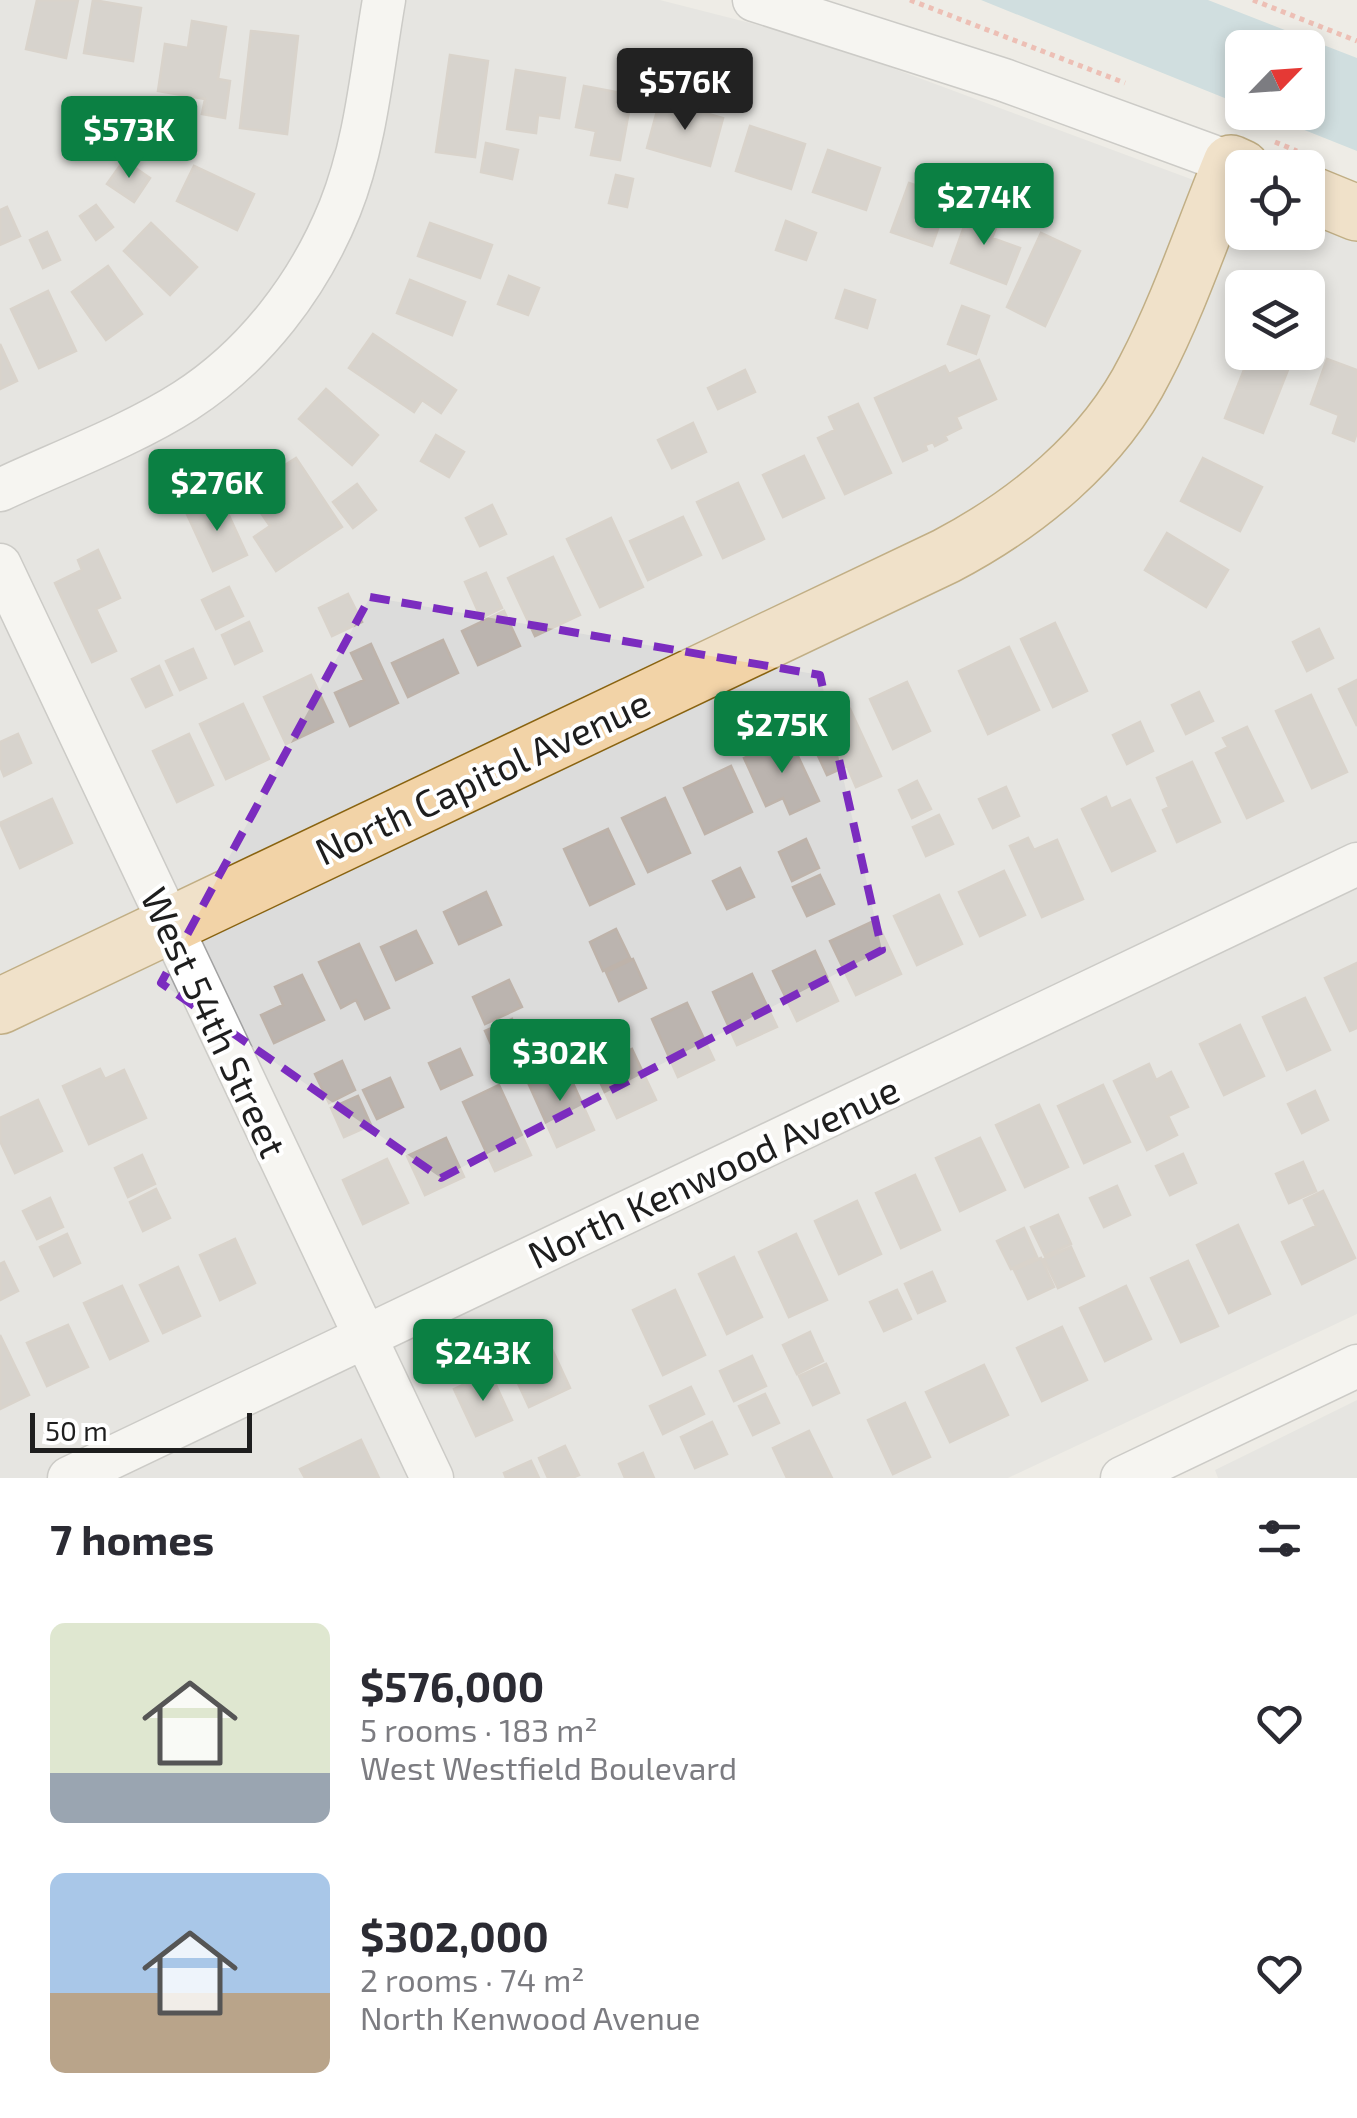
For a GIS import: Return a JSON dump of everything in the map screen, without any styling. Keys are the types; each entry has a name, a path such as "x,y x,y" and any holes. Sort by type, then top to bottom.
{"main road":[{"name":"North Capitol Avenue","path":"0,1006 946,556 1004,522 1058,479 1086,450 1141,377 1225,192"},
{"path":"1325,200 1357,213"}],"street":[{"path":"0,490 186,401 242,354 291,299 340,208 359,142 384,0"},
{"path":"754,0 1004,80 1225,161"},
{"name":"West 54th Street","path":"0,566 432,1478"},
{"name":"North Kenwood Avenue","path":"69,1478 1357,864"},
{"path":"1122,1478 1357,1366"}],"path":[{"path":"1253,0 1357,41"}],"highlighted area":[{"path":"370,597 820,675 882,950 441,1178 161,983"}],"shaded area":[{"path":"0,0 660,0 817,40 1225,192 1225,250 1325,250 1325,229 1357,241 1357,1314 1008,1478 0,1478"},
{"path":"1357,1400 1357,1478 1218,1478 1215,1470"}],"water":[{"path":"981,0 1208,0 1285,30 1225,30 1225,98"},
{"path":"1325,46 1357,58 1357,151 1304,130 1325,130"}],"building":[{"path":"37,0 78,0 66,58 26,49"},
{"path":"93,0 141,8 133,61 84,53"},
{"path":"192,21 226,27 218,79 230,81 225,118 202,114 205,99 158,91 165,44 188,48"},
{"path":"251,31 298,36 287,134 240,128"},
{"path":"450,55 488,61 475,157 436,152"},
{"path":"516,70 565,78 559,118 538,115 536,133 507,129"},
{"path":"584,86 632,95 620,160 591,155 596,131 576,127"},
{"path":"660,100 723,118 710,166 647,148"},
{"path":"750,126 805,144 791,189 736,171"},
{"path":"486,143 518,150 512,179 481,172"},
{"path":"828,150 880,168 866,210 813,192"},
{"path":"124,160 150,178 134,202 107,184"},
{"path":"194,166 254,194 237,230 177,201"},
{"path":"616,175 633,179 627,207 609,203"},
{"path":"909,183 949,197 932,246 891,232"},
{"path":"96,205 113,227 96,240 80,216"},
{"path":"7,207 20,236 0,245 0,210"},
{"path":"971,207 1000,218 992,238 1020,248 1006,284 951,263"},
{"path":"786,221 816,233 806,260 776,250"},
{"path":"151,223 197,267 170,295 124,251"},
{"path":"430,223 492,245 480,278 418,256"},
{"path":"47,232 60,260 43,268 30,240"},
{"path":"1041,233 1080,251 1045,326 1007,307"},
{"path":"108,266 142,314 106,340 72,292"},
{"path":"509,276 539,288 528,315 498,304"},
{"path":"410,280 465,302 452,335 397,313"},
{"path":"845,290 875,300 867,328 836,318"},
{"path":"48,291 76,351 39,368 11,309"},
{"path":"962,306 989,316 976,354 948,344"},
{"path":"373,334 456,390 441,413 422,400 414,412 349,368"},
{"path":"0,344 17,381 0,389"},
{"path":"1327,359 1357,370 1354,441 1333,433 1339,415 1311,404"},
{"path":"979,360 996,399 956,417 961,428 945,436 947,440 935,446 933,442 925,445 927,450 903,461 875,398 945,366 949,374"},
{"path":"745,370 755,392 718,409 708,388"},
{"path":"1244,370 1288,370 1263,433 1225,418"},
{"path":"326,389 378,435 352,465 299,419"},
{"path":"858,404 891,473 845,494 818,438 835,430 829,417"},
{"path":"693,423 706,452 672,468 658,440"},
{"path":"436,435 464,452 449,477 421,461"},
{"path":"804,456 824,498 783,517 763,475"},
{"path":"296,458 342,527 276,571 254,537 270,526 236,477 261,460 271,474"},
{"path":"1203,458 1262,487 1240,531 1181,501"},
{"path":"738,483 764,539 723,558 697,502"},
{"path":"357,484 376,510 353,528 333,502"},
{"path":"220,496 247,555 213,571 186,512"},
{"path":"492,505 506,534 480,546 466,518"},
{"path":"683,517 701,555 648,580 630,541"},
{"path":"611,518 643,587 600,607 567,539"},
{"path":"1167,533 1228,570 1206,607 1145,570"},
{"path":"98,550 120,598 96,609 116,651 92,662 55,583 82,570 78,560"},
{"path":"553,557 580,615 535,636 508,578"},
{"path":"486,573 502,608 481,618 465,582"},
{"path":"229,587 243,616 216,629 202,600"},
{"path":"348,594 362,622 332,636 319,608"},
{"path":"504,611 520,646 478,665 462,631"},
{"path":"249,622 262,651 235,664 222,635"},
{"path":"1055,623 1087,691 1053,707 1021,639"},
{"path":"1319,629 1333,658 1307,671 1293,642"},
{"path":"443,640 458,673 408,697 392,663"},
{"path":"371,644 398,703 350,726 335,693 364,680 351,653"},
{"path":"1009,647 1039,710 988,734 959,671"},
{"path":"193,649 206,678 180,690 166,661"},
{"path":"159,666 172,695 146,707 132,679"},
{"path":"311,675 333,722 286,744 264,697"},
{"path":"1357,680 1357,726 1339,689"},
{"path":"907,682 930,731 893,749 870,699"},
{"path":"1199,692 1213,721 1186,734 1172,705"},
{"path":"1311,695 1347,772 1312,788 1276,711"},
{"path":"243,704 269,759 226,779 200,724"},
{"path":"850,709 881,776 856,787 847,766 827,775 806,730"},
{"path":"1140,722 1153,751 1127,764 1113,735"},
{"path":"1247,727 1283,801 1247,818 1216,753 1228,747 1223,738"},
{"path":"18,734 31,763 4,776 0,742"},
{"path":"189,734 213,785 177,802 153,751"},
{"path":"789,737 819,801 790,814 783,798 766,806 744,758"},
{"path":"1192,762 1220,822 1177,842 1163,810 1169,807 1157,778"},
{"path":"731,766 752,812 705,834 684,788"},
{"path":"917,781 931,809 912,818 899,790"},
{"path":"1006,787 1019,816 993,828 979,799"},
{"path":"1106,797 1111,809 1130,800 1155,851 1112,871 1082,809"},
{"path":"665,798 690,853 648,872 622,818"},
{"path":"52,799 72,843 20,868 0,823"},
{"path":"939,815 953,844 926,856 913,827"},
{"path":"608,829 634,884 590,905 564,849"},
{"path":"1028,838 1034,850 1057,840 1083,899 1042,917 1010,846"},
{"path":"806,839 819,868 792,881 779,852"},
{"path":"740,868 754,897 727,909 713,881"},
{"path":"1004,871 1025,915 980,936 959,892"},
{"path":"820,875 834,904 807,916 793,887"},
{"path":"486,892 501,925 459,944 444,912"},
{"path":"939,895 962,944 917,965 894,916"},
{"path":"876,920 901,974 856,995 830,941"},
{"path":"616,929 630,958 603,971 590,942"},
{"path":"416,931 432,963 396,980 381,947"},
{"path":"359,944 389,1008 365,1019 356,1000 341,1008 319,962"},
{"path":"815,951 838,1001 797,1021 773,971"},
{"path":"633,959 646,988 619,1001 606,972"},
{"path":"1357,963 1357,1028 1350,1031 1325,978"},
{"path":"752,974 777,1027 737,1045 713,992"},
{"path":"302,975 324,1020 274,1043 261,1015 283,1005 275,987"},
{"path":"509,980 522,1007 485,1024 473,997"},
{"path":"1305,998 1330,1050 1287,1070 1263,1017"},
{"path":"687,1003 714,1060 678,1077 652,1019"},
{"path":"512,1019 525,1048 498,1060 485,1031"},
{"path":"1240,1025 1264,1076 1224,1095 1200,1044"},
{"path":"460,1049 472,1075 441,1089 429,1063"},
{"path":"632,1049 656,1100 617,1118 593,1067"},
{"path":"342,1061 355,1090 329,1103 315,1074"},
{"path":"563,1061 594,1130 557,1147 526,1078"},
{"path":"1149,1064 1156,1080 1171,1072 1188,1107 1168,1116 1177,1135 1147,1150 1114,1081"},
{"path":"100,1069 105,1079 124,1070 146,1118 89,1144 63,1086"},
{"path":"390,1078 403,1107 377,1119 363,1090"},
{"path":"499,1085 531,1155 495,1171 463,1102"},
{"path":"1103,1085 1130,1142 1084,1163 1058,1106"},
{"path":"1315,1091 1328,1120 1302,1133 1288,1104"},
{"path":"358,1096 371,1125 344,1137 331,1108"},
{"path":"38,1100 62,1151 15,1173 0,1141 0,1118"},
{"path":"1039,1105 1068,1167 1025,1187 996,1125"},
{"path":"446,1138 464,1177 425,1195 407,1156"},
{"path":"980,1138 1005,1190 960,1211 936,1158"},
{"path":"1183,1154 1196,1183 1170,1195 1156,1166"},
{"path":"142,1155 155,1184 128,1197 115,1168"},
{"path":"387,1159 408,1203 363,1224 343,1180"},
{"path":"1303,1162 1316,1191 1289,1203 1276,1174"},
{"path":"915,1175 940,1230 901,1248 876,1193"},
{"path":"1117,1186 1130,1215 1104,1227 1090,1198"},
{"path":"156,1189 170,1218 143,1231 130,1202"},
{"path":"1323,1191 1355,1258 1302,1284 1282,1242 1316,1226 1304,1200"},
{"path":"50,1198 63,1227 37,1239 23,1211"},
{"path":"857,1201 881,1254 839,1274 815,1221"},
{"path":"1058,1215 1071,1244 1045,1256 1031,1227"},
{"path":"1238,1225 1270,1294 1229,1313 1197,1245"},
{"path":"1024,1228 1037,1257 1011,1269 997,1241"},
{"path":"67,1234 80,1263 54,1276 40,1247"},
{"path":"796,1234 827,1300 789,1317 759,1252"},
{"path":"235,1239 255,1283 220,1300 200,1255"},
{"path":"1071,1247 1084,1276 1058,1288 1044,1259"},
{"path":"734,1257 762,1317 727,1334 699,1274"},
{"path":"1041,1258 1054,1287 1028,1299 1014,1270"},
{"path":"1188,1261 1218,1326 1181,1342 1151,1278"},
{"path":"4,1262 18,1291 0,1300 0,1264"},
{"path":"178,1267 200,1316 163,1333 140,1285"},
{"path":"932,1272 945,1301 918,1313 905,1284"},
{"path":"122,1286 148,1341 110,1359 84,1303"},
{"path":"1126,1286 1151,1339 1105,1361 1080,1308"},
{"path":"675,1290 705,1355 663,1375 633,1310"},
{"path":"897,1290 911,1319 884,1331 870,1302"},
{"path":"68,1325 88,1367 47,1386 27,1343"},
{"path":"1062,1327 1087,1380 1042,1401 1017,1348"},
{"path":"810,1332 823,1361 797,1374 783,1345"},
{"path":"0,1335 29,1395 0,1409"},
{"path":"551,1347 570,1388 529,1407 510,1366"},
{"path":"752,1356 766,1386 734,1401 720,1371"},
{"path":"826,1364 839,1393 813,1405 799,1376"},
{"path":"984,1365 1008,1415 950,1442 926,1392"},
{"path":"490,1372 512,1420 476,1436 454,1389"},
{"path":"691,1387 704,1414 663,1434 650,1406"},
{"path":"765,1394 779,1423 753,1435 739,1406"},
{"path":"905,1403 930,1457 893,1474 868,1420"},
{"path":"712,1422 727,1454 695,1468 681,1437"},
{"path":"809,1431 832,1478 787,1478 773,1448"},
{"path":"361,1440 379,1478 305,1478 300,1469"},
{"path":"565,1446 579,1475 548,1478 539,1458"},
{"path":"643,1453 654,1478 625,1478 619,1464"},
{"path":"531,1461 539,1478 506,1478 504,1473"}]}
